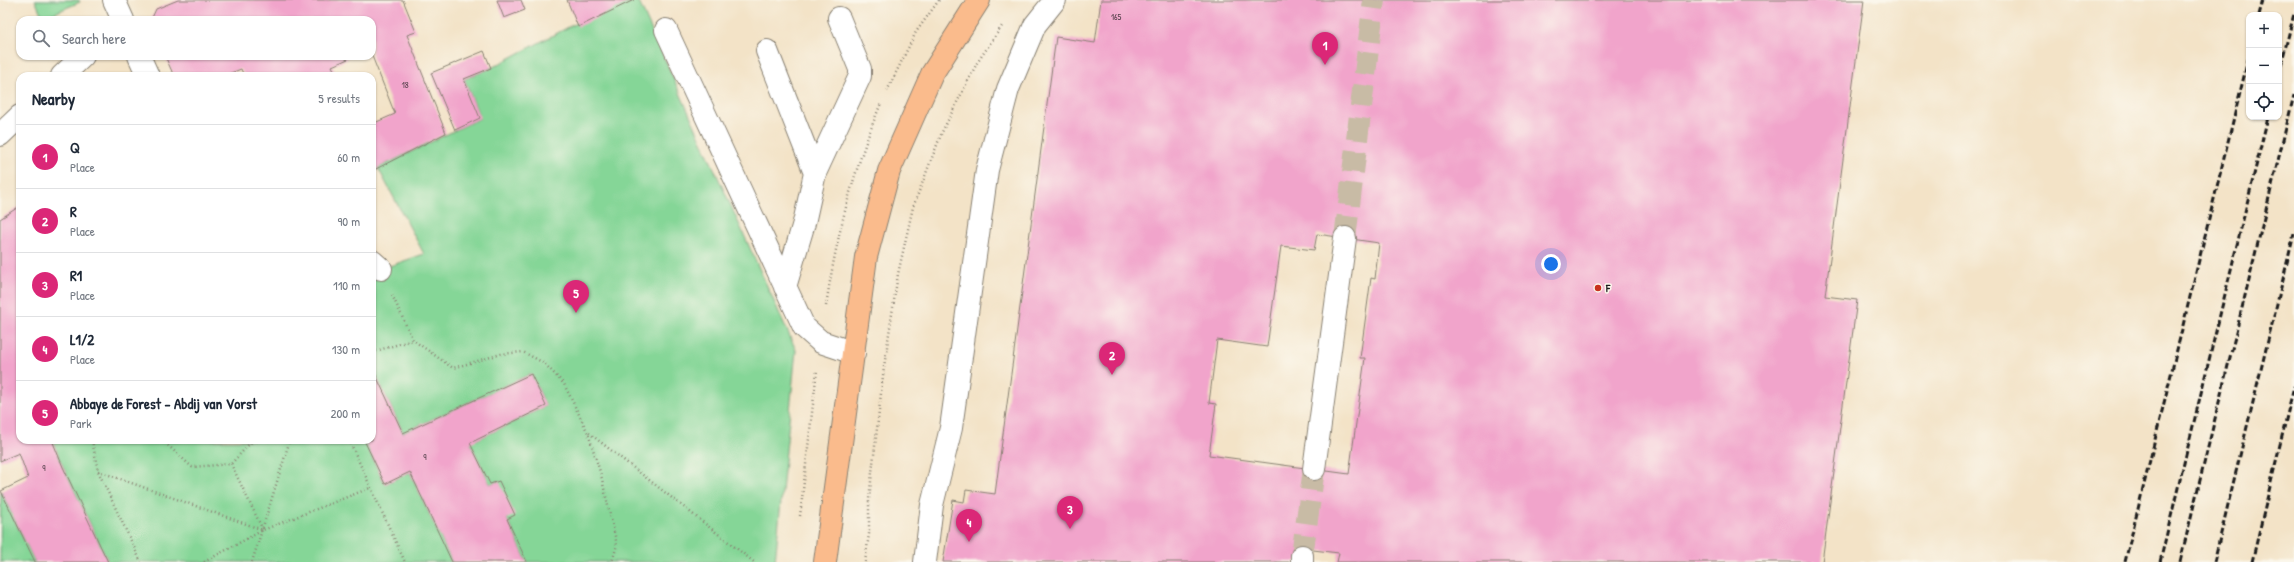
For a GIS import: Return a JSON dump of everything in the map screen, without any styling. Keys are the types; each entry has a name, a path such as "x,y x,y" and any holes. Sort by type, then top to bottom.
{"main road":[{"path":"825,562 866,257 889,171 932,74 979,0"}],"street":[{"path":"114,0 121,16"},
{"path":"925,562 932,505 951,428 987,170 1008,89 1035,25 1055,0"},
{"path":"785,287 804,223 815,173 860,76 860,69 839,18"},
{"path":"666,30 804,327 821,342 854,353"},
{"path":"767,51 815,173"},
{"path":"66,72 79,60"},
{"path":"141,60 146,72"},
{"path":"1314,469 1345,238"}],"path":[{"path":"865,562 869,534 869,499 884,367 898,274 913,207 942,132 976,63 1003,24"},
{"path":"377,265 413,340 453,368 501,354 523,352 544,363 564,384 588,433 601,475 617,545 612,562"},
{"path":"376,351 413,340"},
{"path":"588,433 754,562"},
{"path":"93,444 98,471 141,562"},
{"path":"166,444 192,467 231,464 249,444"},
{"path":"252,562 289,444"},
{"path":"351,444 405,562"},
{"path":"231,464 263,530"},
{"path":"98,471 263,530"},
{"path":"204,562 263,530 370,488"}],"green space":[{"path":"35,0 79,0 80,2 48,16 42,16"},
{"path":"620,0 638,0 796,350 775,562 527,562 507,519 499,481 490,484 470,443 546,406 531,374 403,433 376,376 376,272 381,269 424,254 378,168 480,118 464,79 491,68"},
{"path":"54,444 366,444 385,484 410,472 452,562 108,562"},
{"path":"1,491 35,562 0,562"}],"building":[{"path":"178,0 403,0 416,32 407,35 446,133 376,169 376,122 395,114 374,60 376,60 376,16 153,16 156,9"},
{"path":"497,0 521,0 525,10 504,18"},
{"path":"567,0 634,0 578,27"},
{"name":"F","path":"1101,0 1864,0 1825,296 1857,300 1822,562 1337,562 1339,553 1313,550 1294,562 943,562 953,500 964,502 966,490 995,494 1056,37 1095,43","holes":["1317,234 1379,243 1375,279 1371,278 1360,358 1365,358 1349,474 1209,455 1216,404 1209,403 1217,340 1267,347 1281,246 1314,250"]},
{"path":"484,51 491,68 464,79 480,118 455,130 431,73"},
{"path":"167,60 346,60 332,66 335,72 242,72 241,69 233,72 172,72"},
{"path":"16,209 16,444 54,444 108,562 35,562 1,491 28,478 19,453 0,461 0,219"},
{"path":"531,374 546,406 470,443 490,484 499,481 515,515 507,519 527,562 452,562 410,472 385,484 366,444 376,444 376,376 403,433"}],"tunnel":[{"path":"1345,238 1374,0"},
{"path":"1302,556 1314,469"}],"railway":[{"path":"2260,12 2263,0"},
{"path":"2282,61 2294,14"},
{"path":"2125,562 2246,68"},
{"path":"2180,562 2294,95"},
{"path":"2160,562 2267,120"},
{"path":"2214,562 2294,234"},
{"path":"2252,562 2294,386"}],"place":[{"name":"Q","path":"1325,65"},
{"name":"F","path":"1598,288"},
{"name":"Abbaye de Forest - Abdij van Vorst","path":"576,313"},
{"name":"R","path":"1112,375"},
{"name":"R1","path":"1070,529"},
{"name":"L1/2","path":"969,542"}]}
